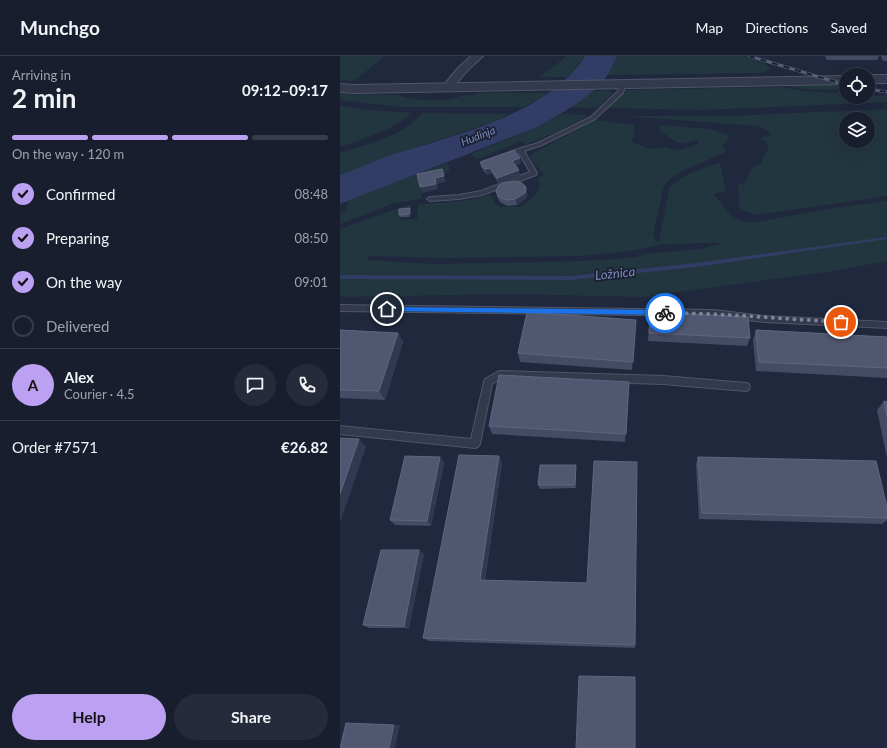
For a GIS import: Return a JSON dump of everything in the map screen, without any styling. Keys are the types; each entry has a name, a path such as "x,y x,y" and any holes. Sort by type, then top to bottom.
{"street":[{"path":"448,87 461,71 477,56"},
{"path":"875,79 887,79"},
{"path":"340,88 354,89 538,84 839,80"}],"lane":[{"path":"499,158 540,144 593,118 621,92 620,83"},
{"path":"430,199 459,197 482,193 534,173 520,150"},
{"path":"340,308 714,313 765,319 887,325"},
{"path":"340,430 475,444 488,382 499,375 663,380 746,387"}],"shaded area":[{"path":"340,56 385,56 354,81 340,80"},
{"path":"567,56 585,56 568,77 540,77"},
{"path":"617,56 743,56 764,63 771,69 761,73 607,75"},
{"path":"835,84 839,85 839,91 803,89 784,85"},
{"path":"780,87 804,91 839,93 839,104 840,104 701,110 606,108 626,90"},
{"path":"591,91 609,91 613,93 597,108 570,107"},
{"path":"479,93 549,93 523,107 401,107 340,100 340,94 399,95 417,99 440,100"},
{"path":"887,94 887,102 875,103 875,96"},
{"path":"340,106 367,110 411,113 387,129 340,147"},
{"path":"887,109 887,196 757,215 742,210 739,205 738,184 744,185 751,169 762,162 764,156 769,150 766,142 760,138 772,135 767,130 761,127 747,125 621,116 729,116"},
{"path":"422,113 510,114 484,125 386,157 340,175 340,153 373,143 395,134 414,121"},
{"path":"561,114 589,115 561,130 525,145 522,141 477,159 471,154 537,127"},
{"path":"595,120 634,125 635,128 632,142 650,149 666,147 675,150 698,144 699,140 680,143 673,140 660,130 659,125 710,129 729,135 728,140 723,145 726,152 680,172 670,179 664,186 653,234 656,242 659,241 669,189 680,179 699,170 720,163 726,191 714,194 734,217 745,222 752,223 832,208 887,201 887,261 828,272 642,297 515,294 340,297 340,230 405,206 413,205 409,210 400,212 399,220 417,219 418,205 462,201 490,194 495,203 500,207 520,207 528,202 539,190 540,185 538,178 545,175 531,160 530,155","holes":["724,243 701,249 644,254 636,257 606,260 432,264 366,260 370,256 440,258 579,256 625,252 658,245"]},
{"path":"447,163 450,169 446,173 418,179 422,199 394,203 340,224 340,213 346,210 348,201"}],"water":[{"name":"Hudinja","path":"585,56 617,56 607,76 600,84 584,98 565,111 537,127 340,204 340,175 388,156 496,121 523,108 548,94 569,76"}],"building":[{"path":"514,150 520,158 512,161 519,170 497,178 490,168 485,169 480,162"},
{"path":"442,169 444,176 435,178 436,184 420,187 417,174"},
{"path":"515,181 522,183 526,187 525,193 515,199 506,200 499,197 496,191 498,186 502,183"},
{"path":"410,208 409,214 399,215 399,209"},
{"path":"527,312 636,320 633,362 518,353"},
{"path":"650,312 748,317 750,338 649,333"},
{"path":"340,330 398,333 379,391 340,390"},
{"path":"756,330 887,337 887,368 759,362"},
{"path":"499,375 629,382 626,434 489,426"},
{"path":"884,401 887,402 887,417"},
{"path":"340,438 359,439 340,494"},
{"path":"459,455 499,456 480,580 587,583 594,461 637,462 635,645 423,638"},
{"path":"405,456 440,457 427,521 390,520"},
{"path":"698,457 876,461 887,507 887,518 702,513"},
{"path":"540,465 576,465 575,485 538,485"},
{"path":"381,550 419,550 404,626 363,625"},
{"path":"579,676 635,677 635,748 576,748"},
{"path":"346,723 394,725 389,748 340,748"}],"waterway":[{"name":"Ložnica","path":"340,277 571,278 696,265 887,238"}],"railway":[{"path":"749,56 839,83"},
{"path":"875,90 887,92"}],"way so far":[{"path":"665,313 714,313 765,319 841,322"}],"route":[{"path":"387,309 665,313"}]}
